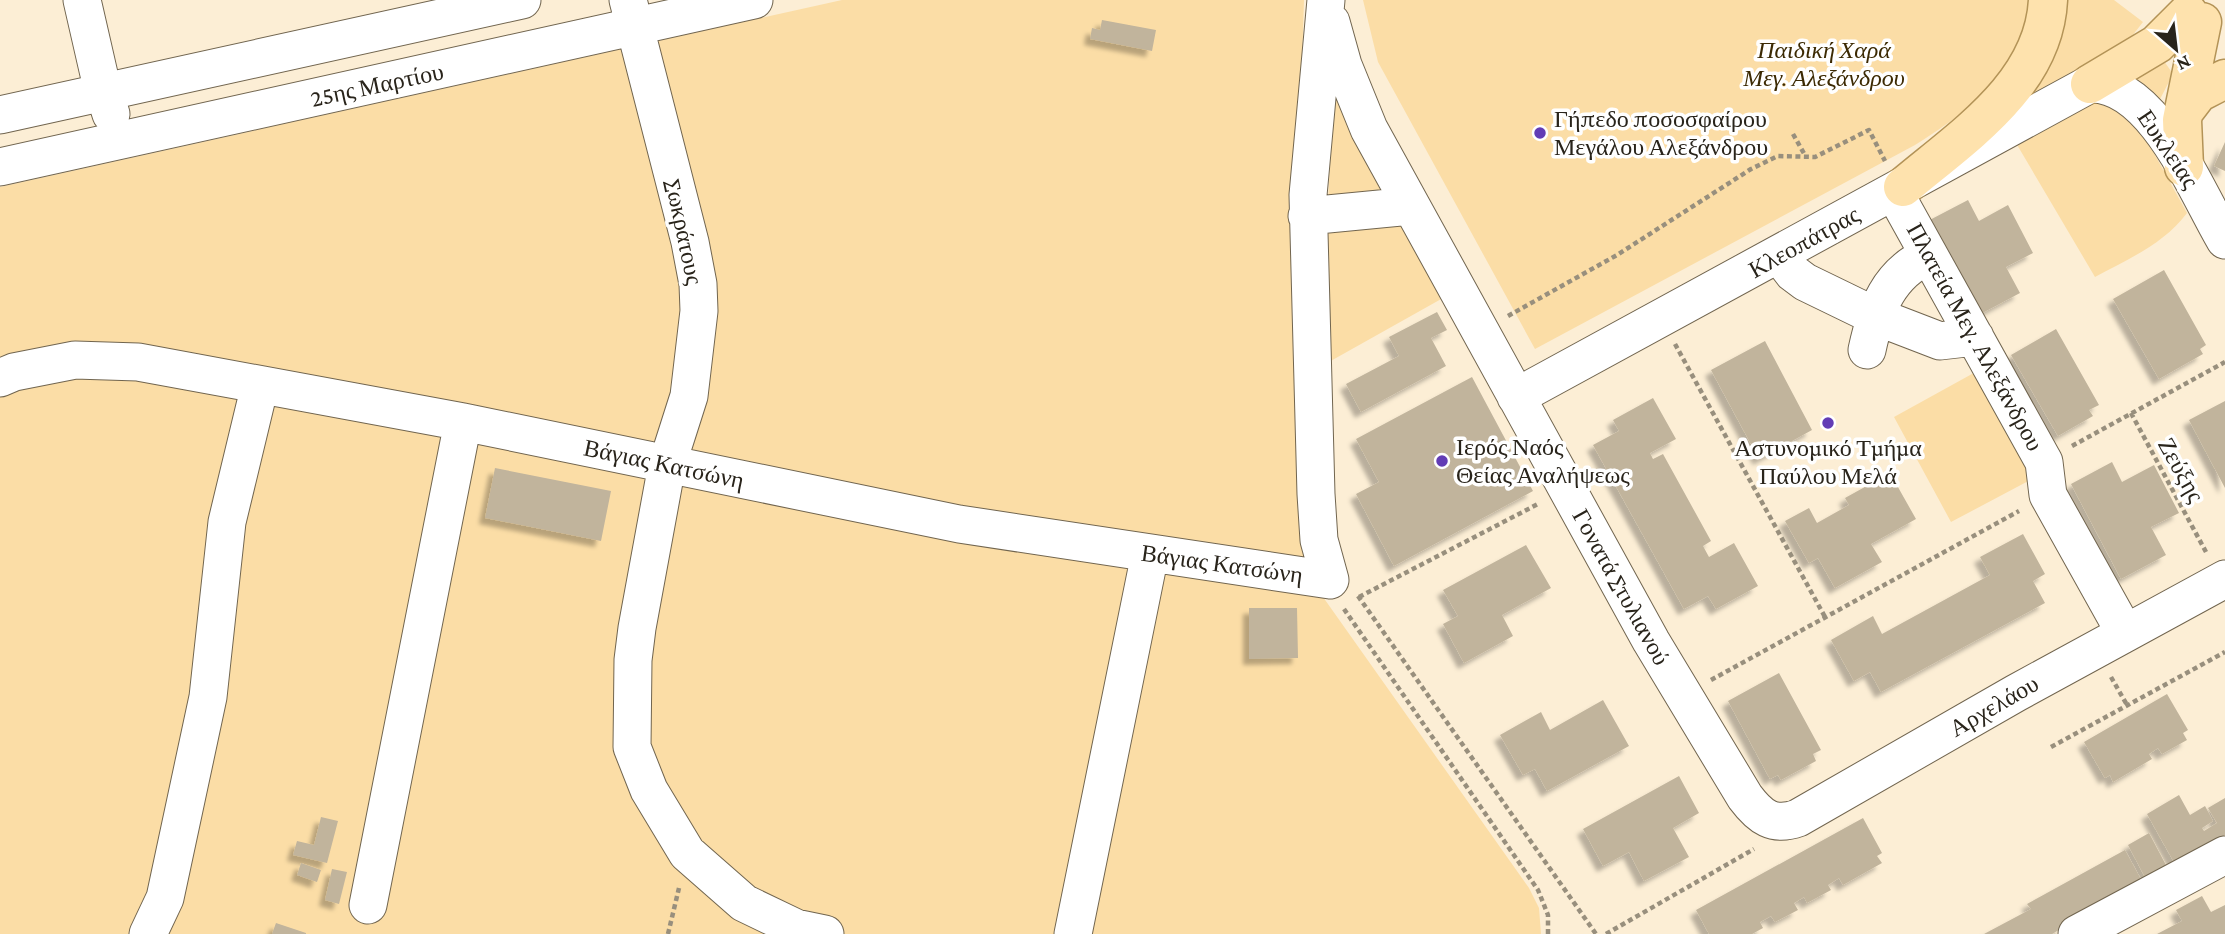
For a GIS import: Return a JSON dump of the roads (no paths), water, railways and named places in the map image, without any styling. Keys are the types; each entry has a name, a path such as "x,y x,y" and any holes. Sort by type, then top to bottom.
{"main road":[{"path":"1898,189 1975,126 2015,85 2040,42 2048,0"},
{"path":"2090,84 2196,18"},
{"path":"2184,167 2181,137 2196,18"},
{"path":"2185,110 2198,93 2225,79"}],"street":[{"path":"82,0 103,92 125,140"},
{"path":"0,115 103,92 419,11 522,0"},
{"name":"25ης Μαρτίου","path":"0,167 125,140 631,13 754,0"},
{"path":"1326,0 1312,130 1307,216 1411,206"},
{"name":"Γονατά Στυλιανού","path":"1326,0 1343,65 1369,130 1683,696 1745,797 1770,820"},
{"name":"Σωκράτους","path":"631,13 698,284 699,311 689,396 667,465 632,660 632,747 649,790 687,853 744,903 796,928 825,934"},
{"name":"Κλεοπάτρας","path":"1516,397 1780,256 2090,84"},
{"name":"Ευκλείας","path":"2090,84 2108,85 2134,99 2184,167 2225,240"},
{"name":"Πλατεία Μεγ. Αλεξάνδρου","path":"1898,189 1929,256 1975,337 2125,633"},
{"name":"Βάγιας Κατσώνη","path":"0,379 14,372 75,360 104,359 463,422 959,524 1345,588 1319,540 1307,216"},
{"path":"1780,256 1793,273 1871,333 1940,341 1975,337"},
{"path":"1871,333 1895,279 1915,262 1929,256"},
{"path":"148,934 165,898 208,696 227,522 260,385"},
{"path":"368,905 463,422"},
{"path":"1073,934 1150,554"},
{"name":"Αρχελάου","path":"1770,820 1803,815 2223,580"},
{"path":"2077,934 2225,855"}],"place":[{"name":"Γήπεδο ποσοσφαίρου Μεγάλου Αλεξάνδρου","path":"1540,133"},
{"name":"Αστυνομικό Τμήμα Παύλου Μελά","path":"1828,423"},
{"name":"Ιερός Ναός Θείας Αναλήψεως","path":"1442,461"}],"park label":[{"name":"Παιδική Χαρά Μεγ. Αλεξάνδρου","path":"1824,64"}]}
